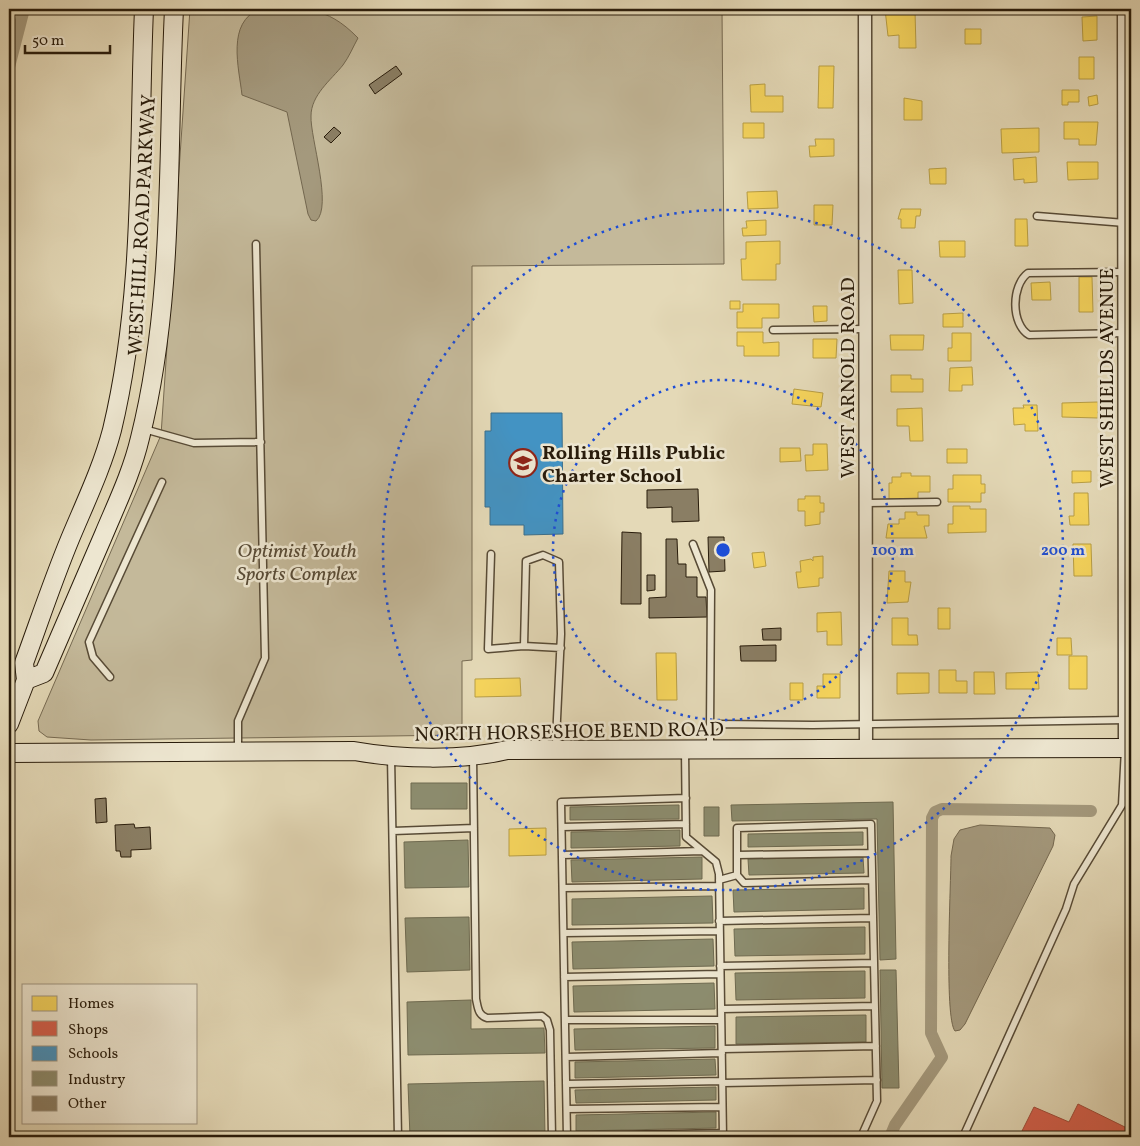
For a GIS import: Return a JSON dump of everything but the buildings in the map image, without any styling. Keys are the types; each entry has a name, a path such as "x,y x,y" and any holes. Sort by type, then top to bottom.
{"street":[{"name":"WEST HILL ROAD PARKWAY","path":"9,724 26,680 24,663 69,540 96,478 111,433 121,391 134,286 144,9"},
{"name":"WEST HILL ROAD PARKWAY","path":"26,680 44,673 124,488 142,428 158,344 163,289 174,9"},
{"name":"WEST ARNOLD ROAD","path":"865,9 866,747"},
{"name":"WEST SHIELDS AVENUE","path":"1126,11 1124,223 1126,720 1128,748"},
{"name":"NORTH HORSESHOE BEND ROAD","path":"9,753 354,751 391,756 473,756 507,750 866,747 1128,748"}],"lane":[{"path":"1037,216 1124,223"},
{"path":"238,752 238,721 265,658 256,244"},
{"path":"1125,272 1028,273 1017,285 1016,297 1018,322 1022,330 1029,335 1125,333"},
{"path":"773,330 866,328"},
{"path":"142,428 194,443 261,442"},
{"path":"110,677 93,657 89,642 162,482"},
{"path":"867,503 937,502"},
{"path":"693,544 711,590 710,749"},
{"path":"491,554 488,649 524,646 560,648"},
{"path":"524,646 526,561 543,555 559,562 560,648 556,740 562,750"},
{"path":"710,730 718,724 813,725 867,722 1126,720"},
{"path":"962,1137 1066,910 1074,884 1122,806 1128,748"},
{"path":"685,749 686,798 686,837 716,862 719,883 723,1135 567,1137 561,802 686,798"},
{"path":"391,756 398,1137"},
{"path":"473,756 476,999 478,1011 482,1016 488,1018 542,1016 547,1020 550,1030 552,1137"},
{"path":"562,827 686,824"},
{"path":"861,1137 877,1101 871,824 737,828 737,875 744,883 872,880"},
{"path":"392,831 474,828"},
{"path":"562,855 702,851"},
{"path":"738,855 872,854"},
{"path":"563,888 719,883 737,875"},
{"path":"719,921 873,918"},
{"path":"564,933 720,931"},
{"path":"720,966 874,963"},
{"path":"564,977 720,974"},
{"path":"721,1009 875,1006"},
{"path":"565,1020 721,1020"},
{"path":"566,1057 876,1046"},
{"path":"566,1084 877,1080"},
{"path":"567,1109 722,1107"}],"green space":[{"name":"Optimist Youth Sports Complex","path":"190,9 722,9 724,264 472,266 472,660 462,661 462,735 91,740 47,737 39,731 38,721 161,435"}],"shaded area":[{"path":"260,9 301,9 324,14 335,19 358,38 343,65 318,95 312,108 312,126 322,187 321,213 316,221 311,220 308,214 287,112 242,95 237,59 239,35 242,24 249,15"},
{"path":"980,825 1050,828 1055,835 1053,846 965,1024 960,1030 955,1031 952,1021 949,977 951,856 954,839 960,830"}],"waterway":[{"path":"9,67 24,9"},
{"path":"890,1137 895,1125 942,1057 931,1033 932,818 935,812 942,809 1091,811"}],"place":[{"name":"Rolling Hills Public Charter School","path":"523,463"}]}
